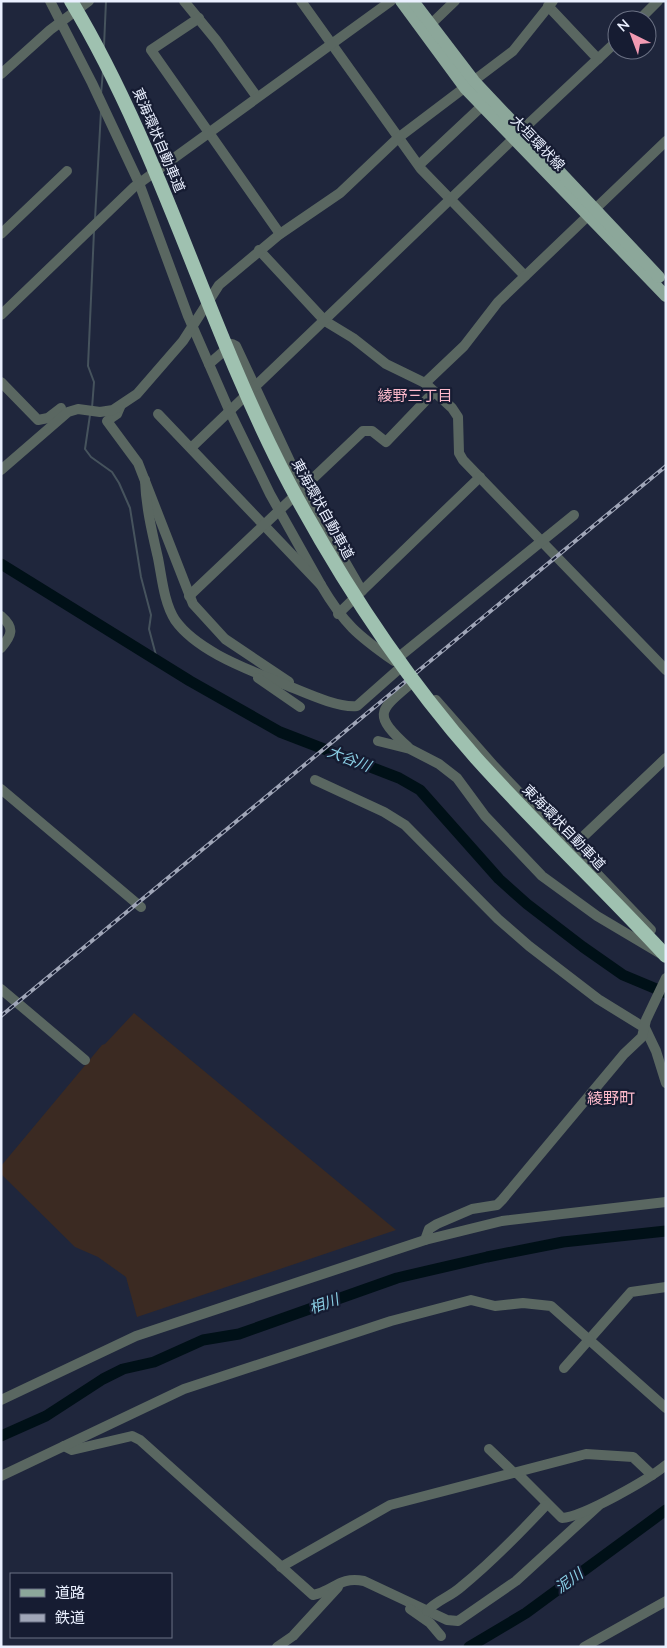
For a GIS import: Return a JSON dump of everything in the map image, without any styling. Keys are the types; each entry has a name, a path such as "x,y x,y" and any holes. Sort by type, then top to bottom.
{"highway":[{"name":"東海環状自動車道","path":"71,1 129,109 244,389 267,438 339,572 395,655 474,755 538,825 666,956"}],"main road":[{"name":"大垣環状線","path":"401,1 469,84 591,212 666,296"},
{"name":"大垣環状線","path":"413,1 482,106 517,135"},
{"name":"大垣環状線","path":"591,212 666,284"}],"street":[{"path":"50,1 109,117 139,183 193,326 230,410 279,511 338,614 358,635 397,664 414,682 428,691 494,766 666,948"},
{"path":"1,74 33,44 89,1"},
{"path":"184,1 257,97"},
{"path":"301,1 419,165 525,276"},
{"path":"1,315 139,183 391,1"},
{"path":"430,25 455,1"},
{"path":"649,10 658,1"},
{"path":"1,470 60,417 78,409 100,412 120,407 137,394 163,366 193,326 220,285 259,250 340,193 398,138 513,51 551,4 598,58"},
{"path":"198,18 151,50 280,234"},
{"path":"190,448 607,49"},
{"path":"419,165 482,106"},
{"path":"425,383 464,346 487,313 666,142"},
{"path":"1,234 68,171"},
{"path":"259,250 325,321 353,338 386,364 425,383 433,393 452,408 458,417 459,453 666,670"},
{"path":"209,364 232,344 236,346 253,387 303,489 362,591"},
{"path":"1,382 38,420 48,418 62,408 73,404 78,409"},
{"path":"188,596 363,431 372,432 386,442 433,393"},
{"path":"120,407 117,414 107,421 138,463 188,596 225,639 242,652 273,670 301,692"},
{"path":"158,414 321,585"},
{"path":"338,614 480,477"},
{"path":"145,480 147,508 167,599 175,619 190,636 245,668 300,708"},
{"path":"245,668 301,692 348,707 357,706 397,664 574,514"},
{"path":"1,616 10,623 12,630 10,637 1,648"},
{"path":"410,749 388,728 383,719 383,711 389,702 414,682"},
{"path":"378,741 410,749 439,764 457,778 485,816 542,876 597,916 666,956"},
{"path":"562,856 666,758"},
{"path":"315,780 384,812 405,825 498,919 529,946 598,1000 646,1024 666,1083"},
{"path":"1,789 141,907"},
{"path":"425,1240 429,1229 437,1224 472,1209 497,1205 502,1200 624,1054 642,1037 666,978"},
{"path":"1,989 85,1060"},
{"path":"1,1400 136,1336 425,1240 502,1221 666,1202"},
{"path":"564,1368 631,1292 666,1287"},
{"path":"1,1476 184,1389 391,1321 471,1300 495,1306 523,1303 551,1306 666,1408"},
{"path":"64,1446 72,1450 132,1436 140,1440 313,1595 342,1580 364,1581 446,1620 458,1622 516,1581 598,1506"},
{"path":"489,1449 546,1505 562,1518 569,1518 598,1506 666,1465"},
{"path":"281,1566 390,1505 586,1454 633,1457 652,1475"},
{"path":"427,1611 440,1599 450,1596 495,1558 546,1505"},
{"path":"277,1647 293,1636 342,1584 342,1580"},
{"path":"401,1599 441,1636"},
{"path":"584,1647 666,1601"}],"shaded area":[{"path":"134,1013 396,1230 137,1317 126,1277 98,1257 75,1247 1,1174 1,1166 102,1045"}],"waterway":[{"path":"104,46 106,1"},
{"path":"101,94 103,71"},
{"path":"95,219 101,111"},
{"path":"92,408 94,382 88,366 94,231"},
{"path":"90,415 85,449 91,457 112,472 130,508 141,577 151,615 149,629 157,659"},
{"name":"大谷川","path":"1,564 190,681 280,732 399,778 420,790 499,879 527,904 623,975 666,993"},
{"name":"相川","path":"1,1436 46,1416 103,1379 123,1369 154,1362 203,1340 239,1334 397,1278 563,1242 666,1231"},
{"name":"泥川","path":"469,1647 526,1613 666,1510"}],"railway":[{"path":"1,1016 666,466"}],"district":[{"name":"綾野三丁目","path":"415,396"},
{"name":"綾野町","path":"611,1098"}]}
